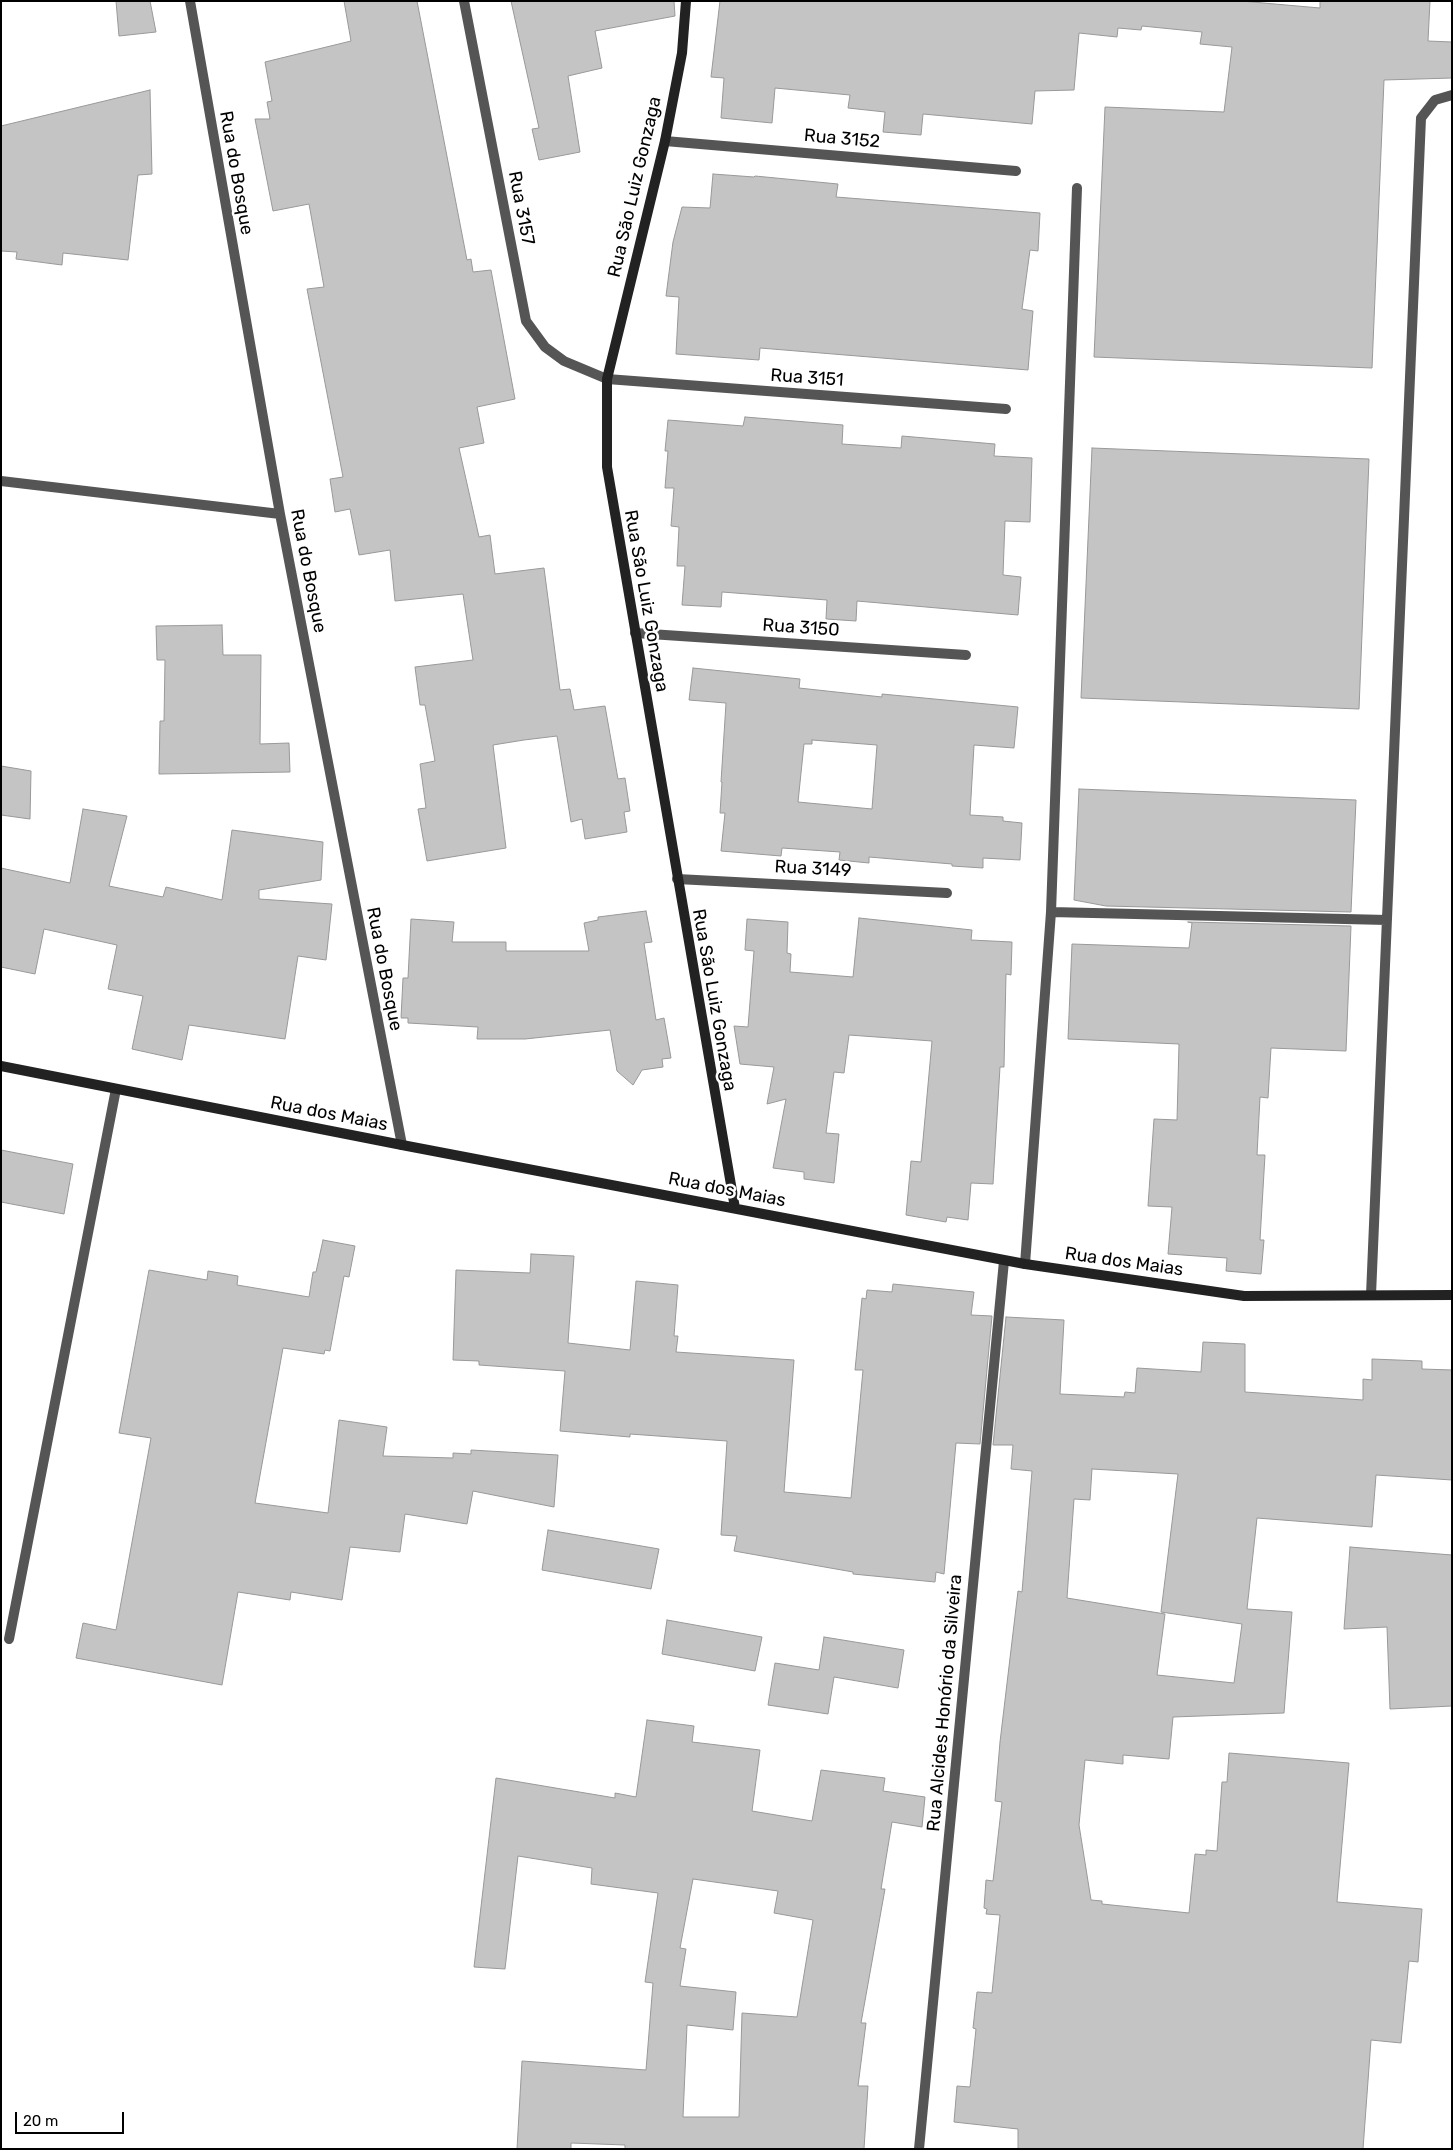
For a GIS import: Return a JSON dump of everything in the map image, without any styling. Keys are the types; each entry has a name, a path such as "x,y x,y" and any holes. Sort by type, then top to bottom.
{"street":[{"name":"Rua do Bosque","path":"190,1 280,514 402,1145"},
{"name":"Rua 3157","path":"464,1 526,321 545,347 564,361 607,379"},
{"name":"Rua São Luiz Gonzaga","path":"686,1 682,52 665,140 607,379 607,467 676,878 735,1208"},
{"path":"1371,1295 1421,118 1435,100 1452,95"},
{"name":"Rua 3152","path":"665,140 1016,171"},
{"path":"1025,1264 1051,912 1077,188"},
{"name":"Rua 3151","path":"607,379 1006,409"},
{"path":"1,481 280,514"},
{"name":"Rua 3150","path":"635,633 966,655"},
{"name":"Rua 3149","path":"676,878 947,893"},
{"path":"1051,912 1387,920"},
{"name":"Rua dos Maias","path":"1,1066 1004,1261 1244,1296 1452,1295"},
{"path":"9,1639 116,1089"},
{"name":"Rua Alcides Honório da Silveira","path":"919,2149 1004,1261"}],"building":[{"path":"116,1 150,1 156,32 119,36"},
{"path":"344,1 417,1 467,260 471,259 473,272 491,270 515,399 477,407 484,443 459,448 479,537 490,535 495,574 544,568 560,690 570,689 574,710 605,706 618,779 625,778 630,811 624,812 627,832 585,839 582,819 571,822 557,736 524,740 493,745 506,848 427,861 418,809 426,808 420,764 435,761 425,705 420,705 415,667 473,660 463,594 395,601 390,550 359,555 350,509 335,512 330,479 343,477 307,289 324,287 309,204 273,211 255,119 270,119 267,102 272,101 265,62 351,41"},
{"path":"511,1 674,1 675,16 595,31 602,68 568,76 580,152 539,160 532,129 539,128"},
{"path":"720,1 1241,1 1320,8 1320,1 1430,1 1428,41 1452,42 1452,78 1384,80 1372,368 1094,357 1105,107 1224,112 1232,47 1200,44 1202,32 1142,26 1141,30 1118,28 1117,37 1079,33 1074,90 1035,91 1032,124 923,114 921,135 883,132 885,112 848,108 850,95 775,88 772,123 721,118 724,78 711,77"},
{"path":"150,90 152,174 138,175 128,260 63,253 62,265 16,259 17,252 1,251 1,126"},
{"path":"713,174 838,184 836,197 1040,213 1038,251 1030,250 1022,309 1033,311 1028,370 760,348 759,360 676,354 679,297 666,296 673,242 682,207 710,208"},
{"path":"745,417 843,425 842,444 901,448 902,436 995,444 994,456 1032,458 1030,522 1005,521 1003,575 1021,577 1018,615 857,601 856,621 826,619 827,600 722,592 721,607 682,605 685,566 677,566 679,527 671,526 674,488 665,488 668,451 665,451 668,420 743,426"},
{"path":"1092,448 1369,459 1359,709 1081,698"},
{"path":"222,625 223,655 261,655 260,744 289,743 290,772 159,774 160,721 164,721 165,660 157,660 156,626"},
{"path":"693,668 800,679 799,688 882,697 882,694 1018,707 1014,748 974,745 970,815 1003,817 1003,821 1022,823 1020,860 983,858 983,868 869,857 869,863 839,860 840,852 782,848 781,856 721,851 725,813 720,813 726,703 689,700","holes":["812,740 877,745 872,809 798,802 804,744 812,744"]},
{"path":"1,766 31,771 30,819 1,815"},
{"path":"1079,789 1356,800 1351,912 1106,906 1074,900"},
{"path":"83,809 127,816 109,886 163,897 166,887 222,900 232,830 323,842 321,880 259,890 259,899 332,904 326,960 298,956 285,1039 189,1025 182,1060 132,1049 143,996 108,989 117,945 44,929 35,974 1,967 1,868 70,883"},
{"path":"646,911 652,942 644,943 656,1020 664,1018 671,1058 662,1059 663,1067 642,1070 633,1085 617,1071 610,1030 525,1039 477,1039 478,1027 408,1023 408,1018 401,1018 403,978 408,978 411,919 454,922 452,942 506,942 506,951 589,951 584,923 598,920 598,917"},
{"path":"859,918 972,930 971,940 1012,942 1011,975 1006,974 1004,1067 1000,1067 993,1184 971,1183 968,1220 947,1217 946,1222 906,1215 911,1161 921,1162 932,1041 849,1035 844,1073 834,1072 826,1133 839,1134 834,1183 804,1179 804,1172 773,1168 786,1099 767,1104 774,1067 740,1064 734,1026 748,1027 754,951 745,950 747,919 788,922 787,953 791,954 790,972 853,977"},
{"path":"1188,922 1351,926 1346,1051 1271,1048 1268,1098 1260,1097 1257,1155 1265,1155 1260,1240 1264,1240 1261,1274 1226,1271 1227,1258 1168,1254 1172,1207 1148,1206 1154,1119 1177,1120 1179,1044 1068,1039 1072,944 1189,948 1192,923"},
{"path":"1,1150 73,1164 64,1214 1,1202"},
{"path":"323,1240 355,1246 349,1277 344,1276 330,1351 325,1350 324,1354 283,1348 255,1503 328,1513 339,1420 387,1427 383,1456 453,1458 453,1453 471,1454 471,1450 558,1455 554,1507 473,1491 467,1524 405,1514 400,1552 350,1547 342,1600 291,1592 290,1600 238,1592 222,1685 76,1658 83,1623 116,1630 151,1438 119,1433 149,1270 207,1280 208,1271 238,1276 237,1285 309,1297 313,1272 316,1272"},
{"path":"531,1254 574,1256 568,1343 630,1350 636,1281 678,1285 674,1336 678,1336 676,1352 794,1360 784,1492 851,1498 863,1370 855,1370 862,1298 866,1299 867,1290 892,1292 893,1284 974,1292 971,1315 992,1316 980,1444 956,1443 944,1574 936,1572 935,1582 853,1574 853,1572 734,1551 737,1536 721,1535 727,1441 630,1434 630,1437 560,1431 565,1371 479,1365 479,1361 453,1360 456,1270 530,1273"},
{"path":"1006,1317 1064,1320 1060,1394 1124,1397 1125,1392 1135,1393 1137,1368 1201,1372 1203,1342 1245,1344 1245,1392 1363,1400 1363,1379 1372,1380 1372,1359 1422,1361 1422,1369 1452,1370 1452,1480 1376,1475 1372,1527 1257,1518 1247,1609 1292,1612 1284,1713 1173,1717 1169,1759 1123,1755 1123,1764 1085,1760 1079,1825 1091,1900 1102,1901 1102,1904 1189,1913 1195,1854 1206,1855 1206,1850 1217,1851 1222,1782 1227,1782 1229,1753 1349,1763 1337,1902 1422,1909 1418,1962 1409,1961 1401,2043 1371,2040 1363,2149 1018,2149 1018,2129 954,2122 957,2086 970,2087 976,2029 973,2028 977,1992 992,1993 1000,1915 986,1914 987,1909 984,1908 986,1880 993,1881 1002,1802 995,1801 1000,1742 1018,1591 1022,1592 1032,1471 1011,1469 1013,1445 993,1445","holes":["1092,1469 1178,1474 1161,1612 1242,1624 1234,1683 1157,1675 1165,1614 1067,1598 1074,1499 1090,1500"]},
{"path":"548,1530 659,1549 651,1589 542,1570"},
{"path":"1350,1547 1452,1555 1452,1706 1390,1709 1387,1627 1344,1629"},
{"path":"667,1620 762,1637 755,1671 662,1654"},
{"path":"824,1637 904,1650 898,1688 834,1677 828,1714 768,1705 775,1663 819,1670"},
{"path":"647,1720 694,1726 692,1742 760,1750 752,1811 812,1821 821,1770 885,1778 883,1791 925,1797 922,1827 892,1822 881,1889 885,1889 861,2023 866,2023 858,2086 868,2086 864,2149 625,2149 625,2145 571,2143 571,2149 517,2149 522,2061 646,2070 653,1983 645,1982 658,1893 591,1884 592,1868 518,1856 505,1969 474,1967 496,1778 615,1798 615,1793 636,1797","holes":["693,1879 778,1891 774,1913 813,1920 797,2017 742,2013 739,2117 683,2117 687,2025 733,2030 736,1992 680,1986 686,1949 680,1948"]}]}
